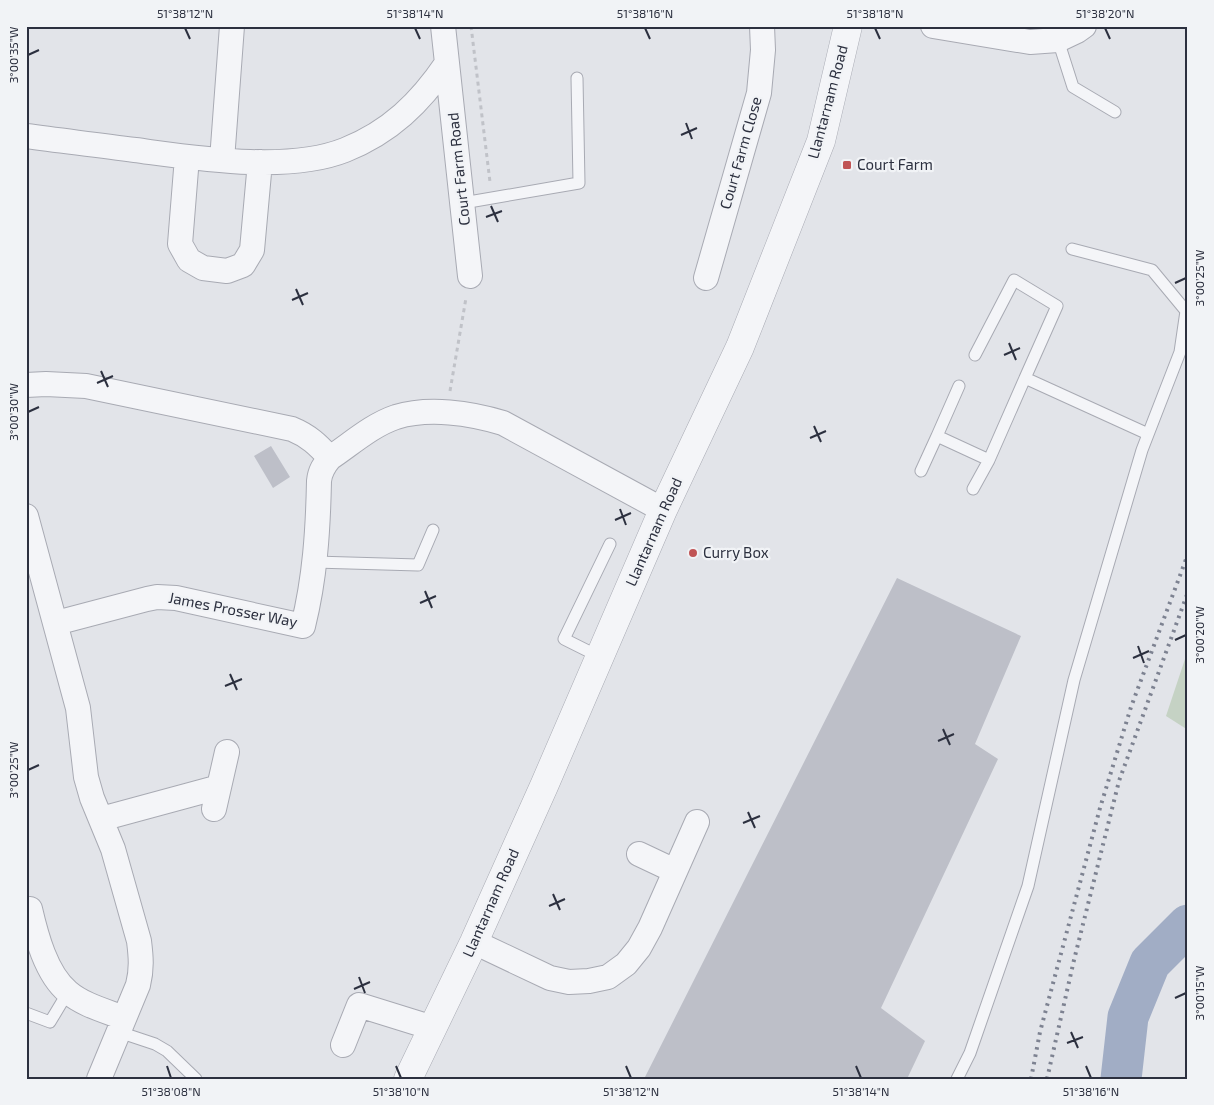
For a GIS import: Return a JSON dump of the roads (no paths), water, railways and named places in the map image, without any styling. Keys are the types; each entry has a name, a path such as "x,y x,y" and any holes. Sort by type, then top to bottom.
{"street":[{"path":"222,160 232,26"},
{"name":"Court Farm Road","path":"443,26 470,276"},
{"name":"Court Farm Close","path":"706,278 759,93 763,50 762,26"},
{"name":"Llantarnam Road","path":"408,1079 474,942 663,510 740,346 821,141 848,26"},
{"path":"933,26 1030,42 1058,40 1084,26"},
{"path":"26,136 222,160 260,162 308,159 344,151 395,122 415,105 433,84 447,63"},
{"path":"187,157 180,244 189,260 203,268 227,271 243,265 252,250 260,162"},
{"path":"26,384 86,386 292,429 305,434 315,441 330,458"},
{"name":"James Prosser Way","path":"56,623 157,597 176,598 303,626 310,599 317,544 320,472 330,458 375,428 395,418 416,413 480,416 503,423 663,510"},
{"path":"26,516 78,708 86,777 113,849 139,941 141,970 138,985 99,1079"},
{"path":"101,819 216,798 227,752"},
{"path":"474,942 550,978 569,982 589,981 608,977 626,964 639,948 650,928 697,822"},
{"path":"639,854 675,870"},
{"path":"30,924 53,974 68,992 122,1025"},
{"path":"343,1045 359,1005 433,1028"}],"lane":[{"path":"1058,40 1073,87 1116,112"},
{"path":"463,203 579,182 577,78"},
{"path":"957,1079 970,1053 1028,886 1074,680 1148,434 1180,352 1186,312 1152,270 1072,249"},
{"path":"974,489 989,460 1057,306 1014,280 975,355"},
{"path":"1025,378 1148,434"},
{"path":"921,471 959,386"},
{"path":"937,436 989,460"},
{"path":"315,562 418,565 433,530"},
{"path":"600,657 564,639 610,544"},
{"path":"26,1013 50,1022 68,992"},
{"path":"122,1025 167,1051 196,1079"}],"waterway":[{"path":"1121,1079 1128,1017 1150,963 1188,925"}],"railway":[{"path":"1031,1079 1040,1032 1100,808 1131,707 1188,554"},
{"path":"1047,1079 1074,960 1119,781 1188,592"}],"place":[{"name":"Court Farm","path":"847,165"},
{"name":"Curry Box","path":"693,553"}]}
